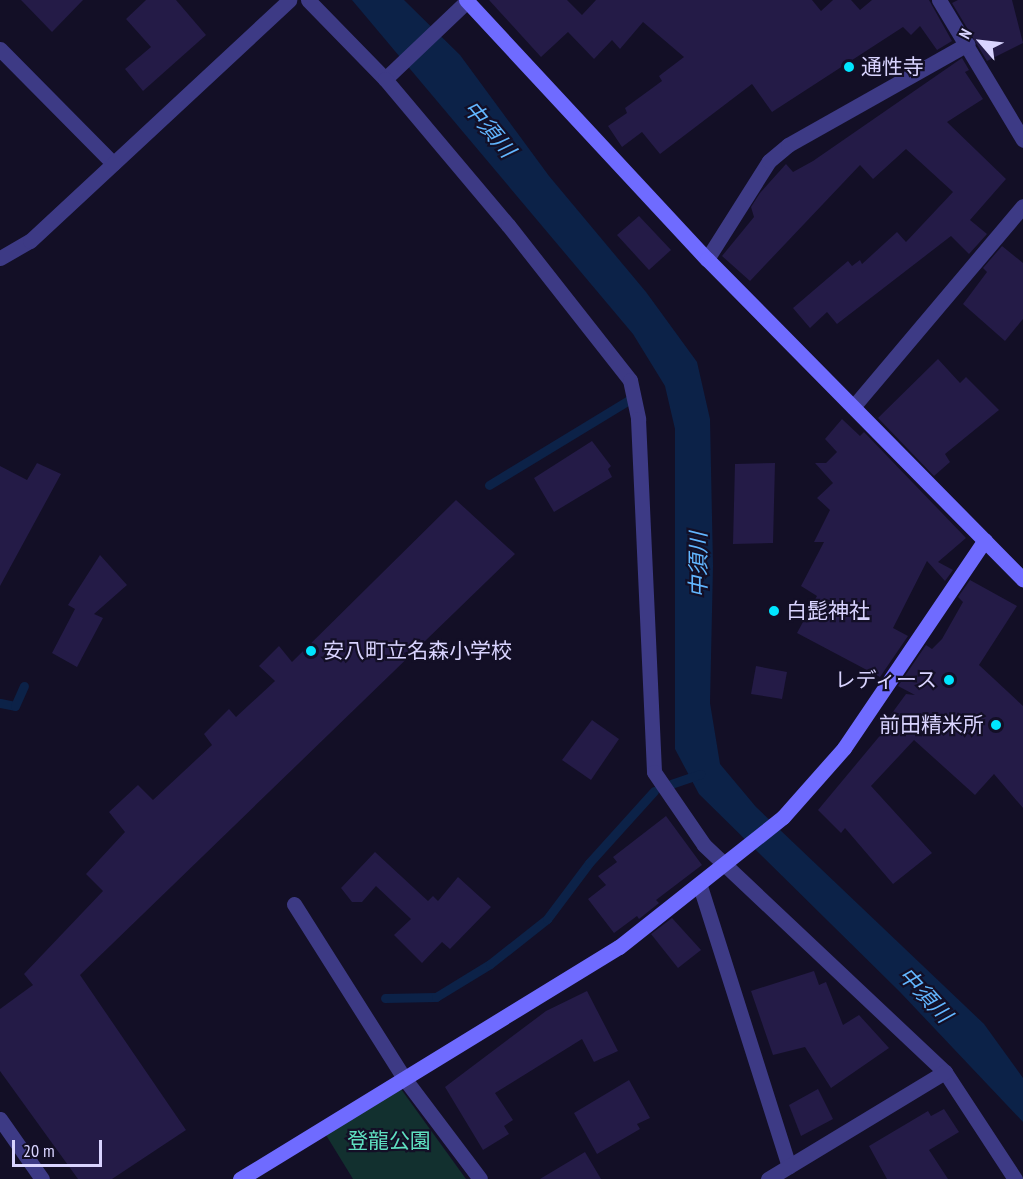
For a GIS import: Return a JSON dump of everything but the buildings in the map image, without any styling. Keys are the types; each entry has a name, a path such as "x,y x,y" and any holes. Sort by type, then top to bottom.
{"street":[{"path":"0,258 30,241 289,0"},
{"path":"308,0 390,73 630,380 638,419 647,570 654,772 685,821 945,1072 1015,1179"},
{"path":"390,73 467,0 707,260 1023,580"},
{"path":"939,0 1023,140"},
{"path":"707,260 769,161 788,144 967,44"},
{"path":"0,49 113,163"},
{"path":"853,407 1023,206"},
{"path":"240,1179 619,947 700,886 783,817 844,748 984,540"},
{"path":"700,886 789,1166"},
{"path":"294,904 404,1078 480,1179"},
{"path":"768,1179 945,1072"},
{"path":"0,1119 42,1179"}],"green space":[{"name":"登龍公園","path":"401,1089 466,1179 353,1179 326,1135"}],"water":[{"name":"中須川","path":"352,0 404,0 460,55 549,176 646,292 697,362 710,419 713,566 710,703 720,764 756,807 984,1024 1023,1078 1023,1122 900,992 699,794 675,749 675,429 665,386 633,334"}],"waterway":[{"path":"489,485 629,400"},
{"path":"0,703 15,706 24,686"},
{"path":"671,784 700,774"},
{"path":"385,998 436,997 490,964 547,919 589,863 654,791"}],"place":[{"name":"通性寺","path":"849,67"},
{"name":"白髭神社","path":"774,611"},
{"name":"安八町立名森小学校","path":"311,651"},
{"name":"レディース","path":"949,680"},
{"name":"前田精米所","path":"996,725"}]}
